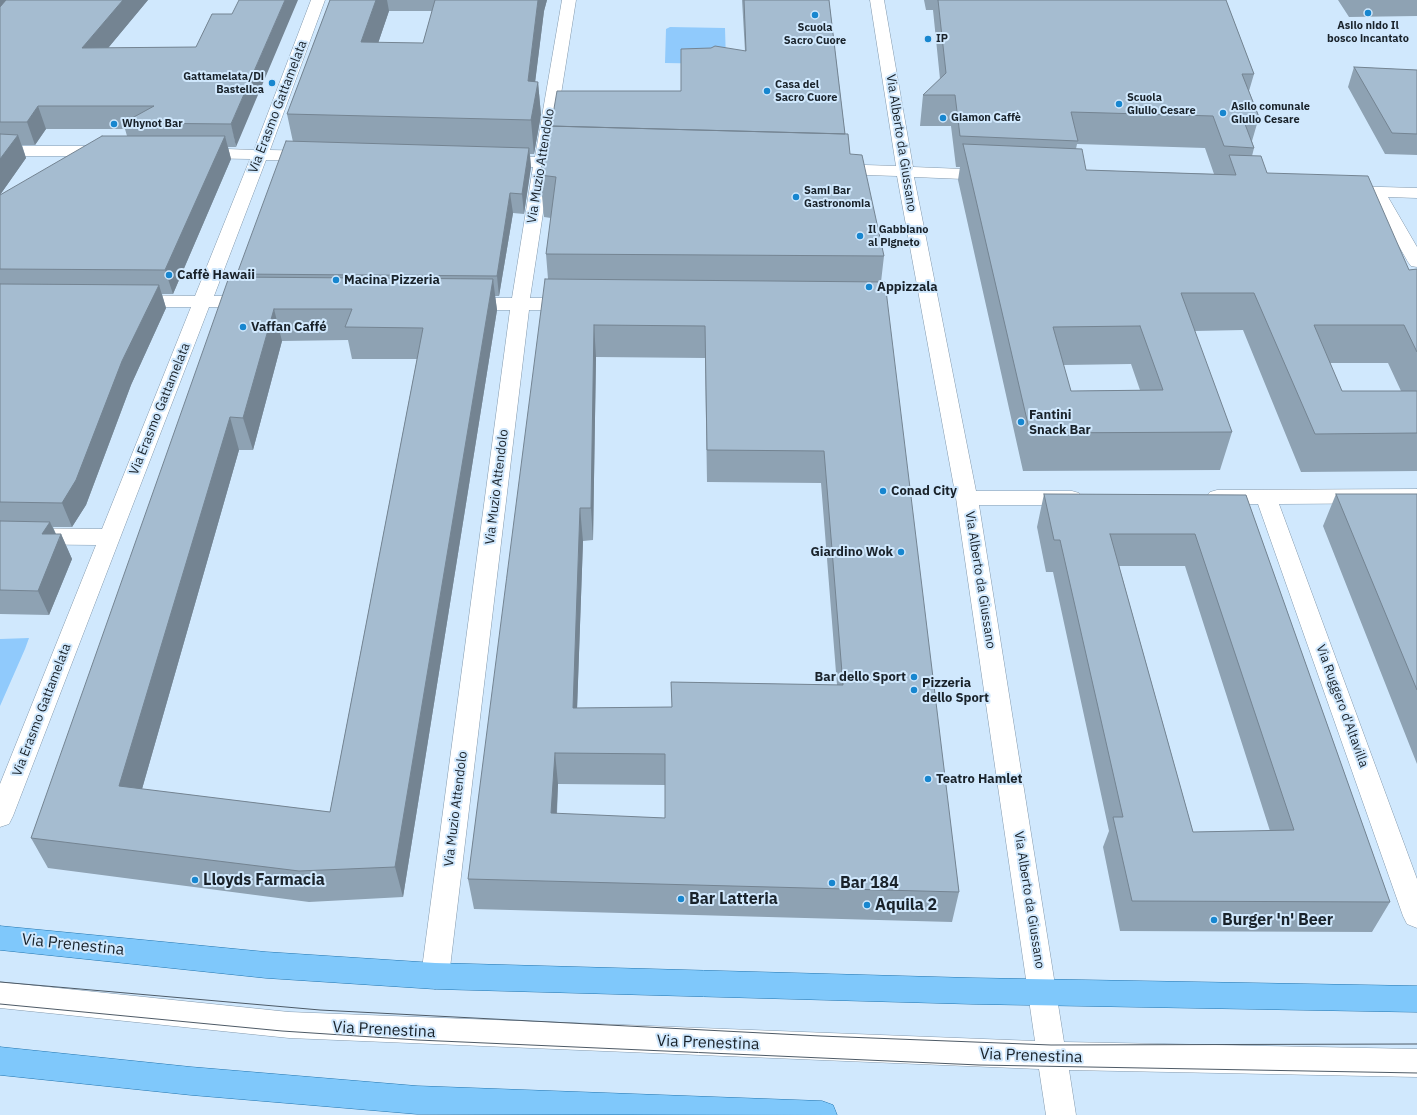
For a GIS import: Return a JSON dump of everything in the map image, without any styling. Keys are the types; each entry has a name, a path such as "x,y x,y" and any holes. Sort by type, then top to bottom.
{"main road":[{"name":"Via Prenestina","path":"0,938 266,965 434,976 1043,992 1417,999"},
{"path":"0,1061 191,1081 417,1100 822,1115"}],"street":[{"name":"Via Erasmo Gattamelata","path":"0,816 203,302 318,0"},
{"name":"Via Muzio Attendolo","path":"434,976 520,304 541,162 565,18 570,0"},
{"name":"Via Alberto da Giussano","path":"877,0 906,172 967,498 1061,1115"},
{"path":"0,151 123,151"},
{"path":"54,169 77,151"},
{"path":"185,152 330,156"},
{"path":"486,161 591,163"},
{"path":"818,169 1002,176"},
{"path":"1330,190 1417,193"},
{"path":"1377,192 1417,262"},
{"path":"115,301 269,302"},
{"path":"449,304 591,304"},
{"path":"1199,497 1417,496"},
{"name":"Via Ruggero d'Altavilla","path":"1266,497 1417,916"},
{"path":"967,498 1090,498"},
{"path":"0,536 109,537"},
{"name":"Via Prenestina","path":"0,995 289,1025 1052,1056 1417,1063"}],"shaded area":[{"path":"670,27 725,28 726,62 721,64 665,63 666,29"},
{"path":"29,638 25,649 0,706 0,639"}],"building":[{"path":"6,0 123,0 82,48 196,47 212,14 232,14 239,0 285,0 231,124 123,123 154,106 38,106 27,122 0,122 0,7"},
{"path":"330,0 376,0 361,42 423,43 435,0 538,0 528,81 538,82 531,120 287,114"},
{"path":"744,0 829,0 845,134 551,126 557,91 681,91 681,49 711,48 715,46 746,51"},
{"name":"Scuola Giulio Cesare","path":"938,0 1226,0 1254,74 1242,74 1259,117 1242,116 1254,148 1224,146 1213,116 1071,112 1078,141 960,136 955,95 923,95 946,73"},
{"path":"1354,67 1417,70 1417,134 1392,133"},
{"path":"548,126 848,134 850,154 862,155 884,256 546,254 556,177 540,175"},
{"path":"0,134 18,135 0,159"},
{"path":"102,136 225,136 165,270 0,269 0,195"},
{"path":"286,141 529,148 522,194 510,193 497,276 237,274"},
{"path":"963,144 1082,149 1086,170 1236,175 1229,155 1261,156 1267,173 1368,176 1409,270 1417,269 1417,352 1404,325 1314,325 1342,391 1417,391 1417,433 1315,434 1254,293 1181,293 1232,432 1030,433","holes":["1140,326 1163,390 1071,391 1053,327"]},
{"path":"229,277 493,279 395,867 299,871 31,838","holes":["274,309 352,309 345,327 423,328 330,812 119,786 230,417 243,418"]},
{"path":"545,279 885,282 959,892 468,879","holes":["594,325 705,326 707,450 824,451 843,685 671,682 672,707 573,708 580,508 591,508","555,753 665,754 665,818 551,813"]},
{"path":"0,284 159,285 122,361 76,480 62,503 0,502"},
{"path":"1044,494 1246,495 1390,902 1132,901 1113,817 1123,817 1060,540 1054,540","holes":["1110,534 1195,534 1294,830 1193,832"]},
{"path":"1336,494 1417,494 1417,690"},
{"path":"0,521 50,522 42,534 61,534 38,591 0,590"}],"tram line":[{"path":"0,982 320,1010 820,1036 1051,1045 1417,1044"},
{"path":"0,1004 282,1031 418,1040 979,1065 1417,1073"}],"place":[{"name":"Asilo nido Il bosco incantato","path":"1368,13"},
{"name":"Scuola Sacro Cuore","path":"815,15"},
{"name":"IP","path":"928,39"},
{"name":"Gattamelata/Di Bastelica","path":"272,83"},
{"name":"Casa del Sacro Cuore","path":"767,91"},
{"name":"Scuola Giulio Cesare","path":"1119,104"},
{"name":"Asilo comunale Giulio Cesare","path":"1223,113"},
{"name":"Giamon Caffè","path":"943,118"},
{"name":"Whynot Bar","path":"114,124"},
{"name":"Sami Bar Gastronomia","path":"796,197"},
{"name":"Il Gabbiano al Pigneto","path":"860,236"},
{"name":"Caffè Hawaii","path":"169,275"},
{"name":"Macina Pizzeria","path":"336,280"},
{"name":"Appizzala","path":"869,287"},
{"name":"Vaffan Caffé","path":"243,327"},
{"name":"Fantini Snack Bar","path":"1021,422"},
{"name":"Conad City","path":"883,491"},
{"name":"Giardino Wok","path":"901,552"},
{"name":"Bar dello Sport","path":"914,677"},
{"name":"Pizzeria dello Sport","path":"914,690"},
{"name":"Teatro Hamlet","path":"928,779"},
{"name":"Lloyds Farmacia","path":"195,880"},
{"name":"Bar 184","path":"832,883"},
{"name":"Bar Latteria","path":"681,899"},
{"name":"Aquila 2","path":"867,905"},
{"name":"Burger 'n' Beer","path":"1214,920"}]}
